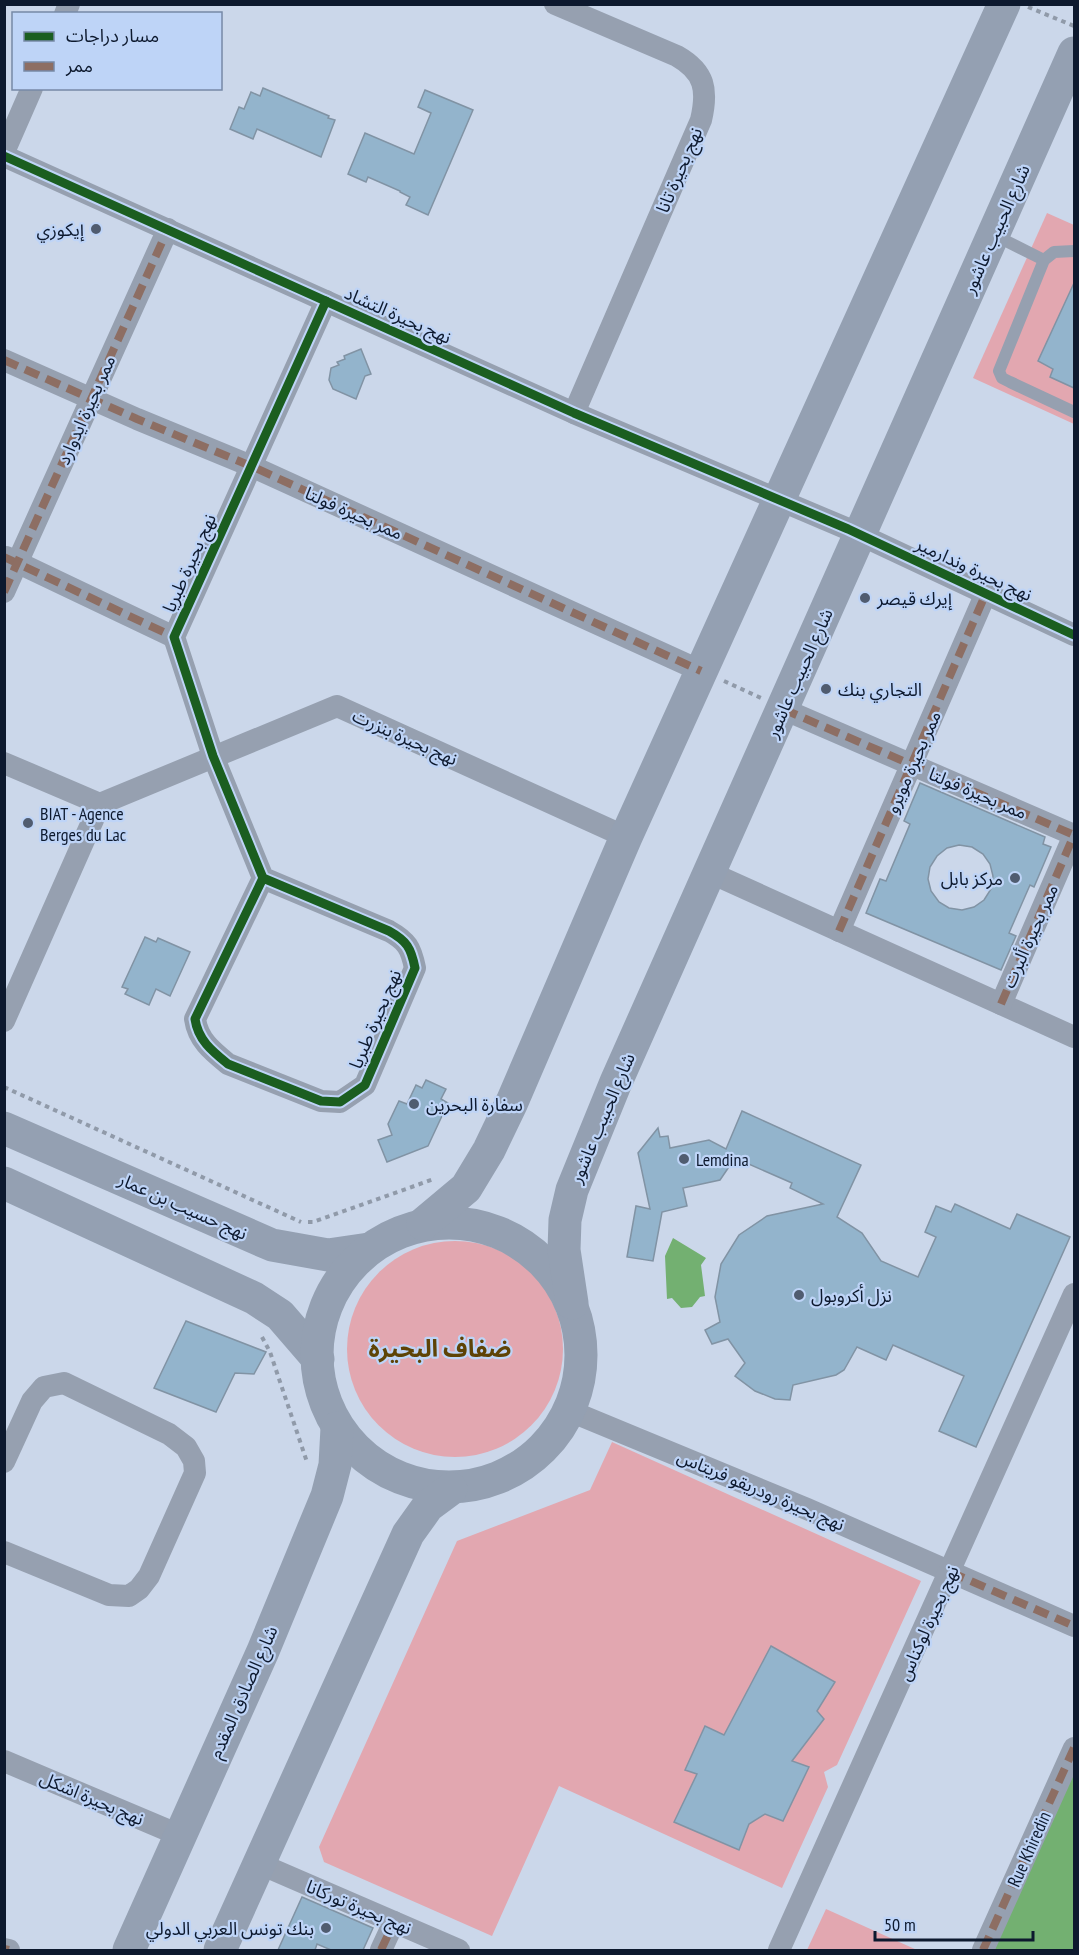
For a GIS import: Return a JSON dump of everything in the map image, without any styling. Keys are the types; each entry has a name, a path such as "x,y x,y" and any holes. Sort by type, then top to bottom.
{"main road":[{"path":"570,1411 541,1452 500,1479 451,1489 407,1482 367,1461 337,1428 317,1375 319,1328 337,1284 369,1249 423,1224 466,1188 489,1150 513,1102 626,837 701,670 1004,4"},
{"name":"شارع الحبيب عاشور","path":"570,1411 583,1357 564,1250 565,1220 572,1190 616,1082 711,873 1074,53"},
{"name":"نهج حسيب بن عمار","path":"4,1128 272,1245 328,1255 369,1249"},
{"path":"4,1183 254,1298 280,1315 318,1359"},
{"path":"423,1224 460,1222 495,1230 528,1246 554,1272 572,1303"},
{"name":"شارع الصادق المقدم","path":"129,1950 263,1651 327,1496 335,1465 337,1428"},
{"path":"220,1950 408,1534 428,1506 451,1489"}],"street":[{"name":"نهج بحيرة تانا","path":"555,4 691,64 703,79 705,104 701,120 574,413"},
{"path":"4,154 32,90"},
{"name":"نهج بحيرة التشاد","path":"4,154 574,413 780,500"},
{"name":"ممر بحيرة ايدوارد","path":"4,592 11,560 92,399 168,228"},
{"name":"نهج بحيرة طبريا","path":"262,878 195,1019 197,1029 201,1039 208,1047 228,1064 321,1101 340,1102 365,1085 415,968 412,952 402,939 389,931 262,878 213,756 174,637 327,301"},
{"name":"ممر بحيرة فولتا","path":"4,360 251,466 701,670"},
{"name":"نهج بحيرة وندارمير","path":"780,500 1074,635"},
{"path":"11,560 174,637"},
{"name":"ممر بحيرة مويرو","path":"839,931 986,593"},
{"name":"نهج بحيرة بنزرت","path":"100,804 337,706 626,837"},
{"name":"ممر بحيرة فولتا","path":"783,709 1074,835"},
{"path":"4,763 100,804 4,1021"},
{"name":"ممر بحيرة ألبرت","path":"1001,1004 1074,835"},
{"path":"711,873 1074,1037"},
{"name":"نهج بحيرة لوكناس","path":"779,1950 1074,1294"},
{"path":"4,1462 32,1401 44,1387 64,1383 169,1434 186,1447 194,1461 195,1473 149,1576 129,1596 109,1595 4,1552"},
{"name":"نهج بحيرة رودريقو فريتاس","path":"570,1411 807,1509 1074,1626"},
{"name":"Rue Khiredin","path":"983,1950 1074,1748"},
{"name":"نهج بحيرة اشكل","path":"4,1761 179,1835"},
{"name":"نهج بحيرة توركانا","path":"260,1864 459,1950"},
{"path":"381,1950 394,1922"}],"lane":[{"path":"993,235 1044,260"},
{"path":"1074,251 1054,252 1044,260 999,371 1002,378 1074,412"}],"path":[{"path":"1021,4 1074,26"},
{"path":"701,670 783,709"},
{"path":"4,1087 303,1222 313,1222 444,1175"},
{"path":"261,1335 270,1352 309,1469"}],"shaded area":[{"path":"1047,213 1074,225 1074,424 973,378"},
{"path":"673,1238 706,1258 701,1265 705,1296 700,1297 692,1307 681,1308 672,1298 667,1299 665,1256"},
{"path":"466,1241 506,1254 524,1265 539,1280 555,1308 563,1338 563,1360 555,1390 539,1418 524,1433 496,1449 476,1455 444,1457 404,1444 386,1433 371,1418 355,1390 349,1370 347,1338 360,1298 371,1280 386,1265 414,1249 434,1243"},
{"path":"612,1442 921,1581 837,1765 824,1772 828,1787 782,1888 559,1786 492,1936 324,1862 319,1847 457,1541 590,1490"},
{"path":"1074,1757 1074,1950 984,1950"},
{"path":"826,1909 917,1950 807,1950"}],"building":[{"path":"263,88 335,120 321,157 257,129 253,139 230,129 239,107 244,109 251,92 260,96"},
{"path":"425,90 473,110 428,215 406,205 410,197 400,191 368,177 366,182 348,174 365,133 414,154 431,113 418,107"},
{"path":"1074,283 1074,388 1050,377 1053,369 1038,361"},
{"path":"361,349 371,374 365,376 356,399 333,389 329,380 331,368 339,365 337,362 345,359 344,356"},
{"name":"مركز بابل","path":"920,783 1045,837 1043,844 1051,847 1034,887 1030,885 1009,933 1016,936 1001,970 866,913 880,879 886,881 910,824 904,821","holes":["959,845 972,847 983,854 990,864 993,876 991,889 984,900 974,907 962,910 949,908 939,902 931,891 928,879 930,867 937,856 947,848"]},
{"path":"145,937 156,942 158,938 190,952 170,996 156,989 149,1005 125,994 128,989 122,987"},
{"path":"426,1080 446,1089 441,1099 448,1103 428,1146 387,1162 378,1140 392,1135 388,1124 399,1101 407,1104 416,1085 422,1088"},
{"path":"742,1111 861,1165 837,1217 862,1233 881,1261 918,1277 936,1237 925,1232 936,1206 951,1212 955,1204 1010,1229 1017,1214 1070,1237 976,1447 939,1431 964,1376 893,1345 886,1360 857,1347 844,1370 836,1375 793,1385 790,1400 775,1399 755,1391 735,1376 745,1363 728,1339 712,1344 705,1330 720,1322 715,1297 721,1264 739,1235 767,1216 823,1204 790,1188 792,1183 735,1158 720,1180 683,1188 687,1206 662,1212 653,1261 627,1257 636,1206 650,1209 638,1153 658,1128 660,1137 668,1136 670,1148 709,1140 726,1149"},
{"path":"186,1321 266,1352 254,1374 235,1373 216,1412 154,1388"},
{"path":"771,1646 835,1682 817,1711 824,1719 792,1761 809,1767 783,1821 765,1814 749,1824 739,1850 674,1822 697,1774 685,1770 705,1726 724,1735"},
{"path":"302,1897 373,1928 363,1950 331,1950 317,1944 315,1950 278,1950"}],"marked path":[{"path":"4,592 168,229"},
{"path":"4,360 251,466 701,671"},
{"path":"4,557 174,637"},
{"path":"839,931 986,593"},
{"path":"783,709 1074,835"},
{"path":"1001,1004 1074,835"},
{"path":"950,1572 1074,1626"},
{"path":"983,1950 1074,1748"},
{"path":"381,1950 394,1922"},
{"path":"4,1949 9,1950"}],"cycle path":[{"path":"4,156 574,413 848,529 1074,635"},
{"path":"263,878 195,1019 199,1033 228,1064 321,1101 340,1102 365,1085 415,968 412,955 404,942 389,931 263,878 213,756 174,637 326,301"}],"place":[{"name":"إيكوزي","path":"96,229"},
{"name":"إيرك قيصر","path":"865,598"},
{"name":"التجاري بنك","path":"826,689"},
{"name":"BIAT - Agence Berges du Lac","path":"28,823"},
{"name":"مركز بابل","path":"1015,878"},
{"name":"سفارة البحرين","path":"414,1104"},
{"name":"Lemdina","path":"684,1159"},
{"name":"نزل أكروبول","path":"799,1295"},
{"name":"بنك تونس العربي الدولي","path":"326,1928"}],"district":[{"name":"ضفاف البحيرة","path":"440,1348"}]}
